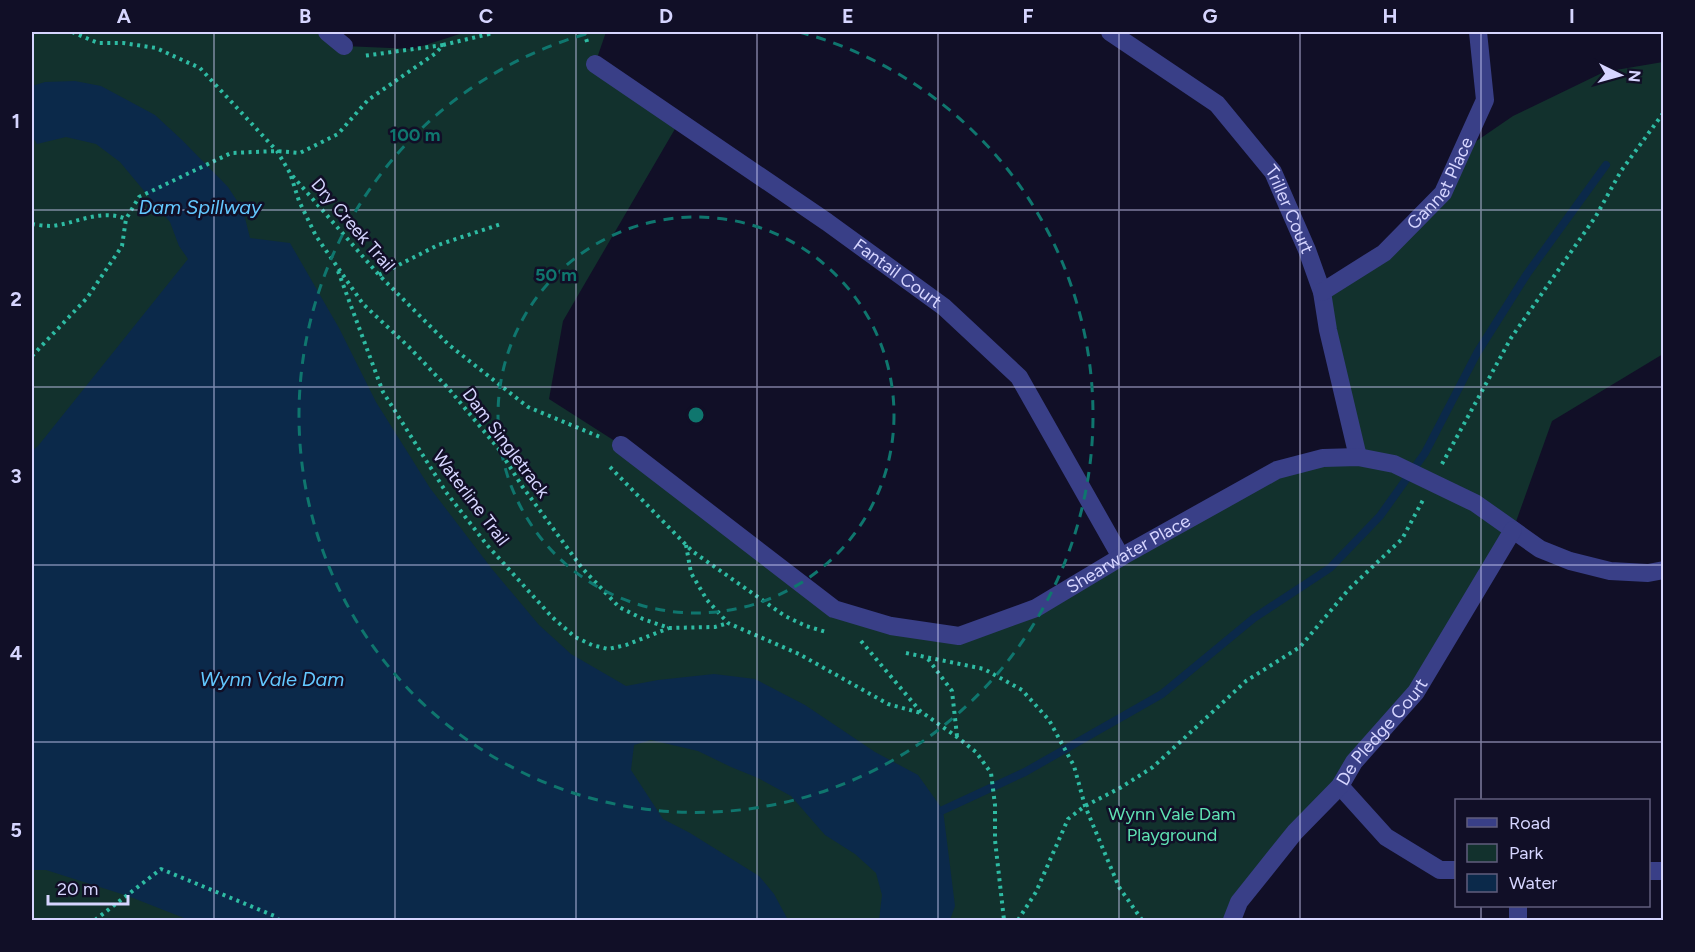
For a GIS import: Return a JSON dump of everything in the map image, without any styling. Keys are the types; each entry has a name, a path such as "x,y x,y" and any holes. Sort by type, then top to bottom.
{"street":[{"path":"327,32 344,46"},
{"name":"Triller Court","path":"1110,32 1217,104 1273,172 1307,250 1322,292 1328,330 1358,457"},
{"name":"Gannet Place","path":"1322,292 1384,253 1443,193 1485,100 1479,32"},
{"name":"Fantail Court","path":"595,64 827,222 944,308 1019,377 1121,557"},
{"name":"Shearwater Place","path":"621,445 834,609 891,627 959,636 1036,608 1121,557 1277,470 1323,458 1358,457 1394,464 1475,503 1540,549 1570,561 1610,571 1648,573 1664,570"},
{"name":"De Pledge Court","path":"1232,921 1239,902 1295,832 1340,786 1354,762 1416,692 1513,530"},
{"path":"1340,786 1386,837 1440,870 1455,870"}],"path":[{"path":"67,32 72,32"},
{"name":"Dry Creek Trail","path":"72,32 98,43 123,43 156,48 200,68 277,151 290,173 379,276 448,345 528,407 621,445"},
{"path":"344,46 361,56 444,45 491,32"},
{"path":"32,356 87,298 122,246 126,219 139,197 231,153 277,151 300,153 338,134 368,100 444,45"},
{"path":"1018,921 1036,892 1068,819 1085,806 1153,767 1246,681 1300,647 1349,589 1402,538 1430,481 1511,338 1596,216 1621,171 1664,112"},
{"name":"Dam Singletrack","path":"290,173 299,201 316,236 363,304 448,388 498,448 522,486 582,568 619,607 669,628 715,627 728,623"},
{"path":"32,224 51,226 84,217 118,215 126,219"},
{"path":"379,276 438,245 501,224"},
{"name":"Waterline Trail","path":"336,264 383,392 446,492 487,545 552,617 576,637 592,645 608,649 626,645 669,628"},
{"path":"686,544 691,573 707,600 728,623 799,654 888,704 922,713"},
{"path":"834,609 922,713 976,752 991,773 995,805 995,840 1004,921"},
{"path":"927,658 952,691 957,737"},
{"path":"1049,720 1074,766 1085,806 1119,887 1143,921"},
{"path":"95,921 161,869 277,917 278,921"}],"green space":[{"name":"Wynn Vale Dam Playground","path":"32,32 328,32 344,46 413,49 466,32 606,32 595,64 679,122 563,321 549,399 621,445 834,609 959,636 1045,603 1277,470 1358,457 1322,292 1384,253 1443,193 1462,151 1513,116 1604,72 1663,62 1663,354 1552,421 1513,530 1416,692 1232,920 32,920"}],"water":[{"name":"Wynn Vale Dam","path":"75,81 101,86 155,115 228,187 243,210 250,238 290,243 339,328 376,402 430,488 492,569 539,625 571,654 626,686 714,674 755,679 805,705 875,752 918,775 943,810 955,906 950,920 879,920 882,895 876,873 855,854 825,835 791,796 758,778 698,751 651,740 634,745 631,770 663,819 759,876 774,894 788,920 189,920 128,896 46,870 32,870 32,451 188,259 179,246 170,222 120,162 96,144 66,137 37,144 32,136 32,86 45,82"}],"waterway":[{"path":"943,810 1025,772 1162,694 1254,618 1330,568 1380,516 1425,453 1477,353 1527,274 1606,165"}],"water label":[{"name":"Dam Spillway","path":"200,207"}]}
